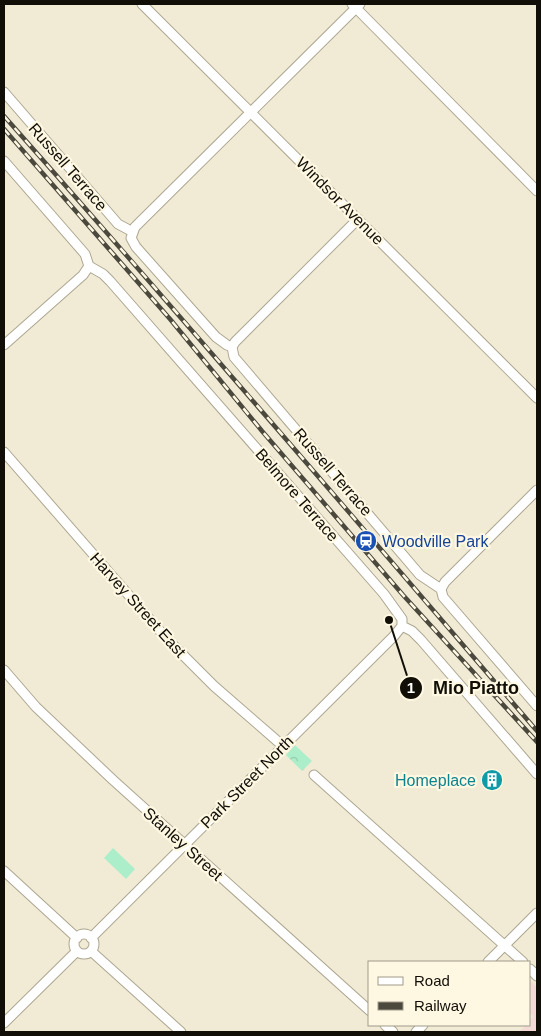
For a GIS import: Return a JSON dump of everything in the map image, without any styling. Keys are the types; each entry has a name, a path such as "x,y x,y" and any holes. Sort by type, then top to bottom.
{"street":[{"name":"Windsor Avenue","path":"142,4 537,398"},
{"path":"133,232 135,227 356,5 537,191"},
{"name":"Russell Terrace","path":"4,92 118,224 133,232 131,238 136,247 216,337 227,345 234,344 234,357 420,575 441,589 443,597 537,706"},
{"name":"Belmore Terrace","path":"4,160 85,254 89,264 110,281 378,587 402,619 402,626 412,631 421,640 537,774"},
{"path":"234,344 358,219"},
{"path":"4,345 82,275 89,264"},
{"name":"Harvey Street East","path":"4,452 167,639 214,686 283,746"},
{"path":"441,589 445,582 537,490"},
{"name":"Park Street North","path":"91,938 402,626"},
{"name":"Stanley Street","path":"4,670 36,707 184,845 368,1009"},
{"path":"314,775 522,961"},
{"path":"4,871 77,938"},
{"path":"489,961 537,913"},
{"path":"85,934 91,938 94,944 91,952 86,954 77,951 74,944 77,938 85,934"},
{"path":"4,1023 77,951"},
{"path":"91,952 181,1032"}],"shaded area":[{"path":"531,981 537,987 537,1032 519,1032 525,1026 531,1026 533,1016 531,1014"}],"green space":[{"path":"295,745 312,761 302,771 286,755"},
{"path":"113,848 135,869 126,879 104,858"}],"railway":[{"path":"4,116 205,345 537,731"},
{"path":"4,129 170,319 262,431 403,595 537,742"}],"place":[{"name":"Woodville Park","path":"366,541"},
{"name":"Mio Piatto","path":"389,620"},
{"name":"Homeplace","path":"492,780"}]}
